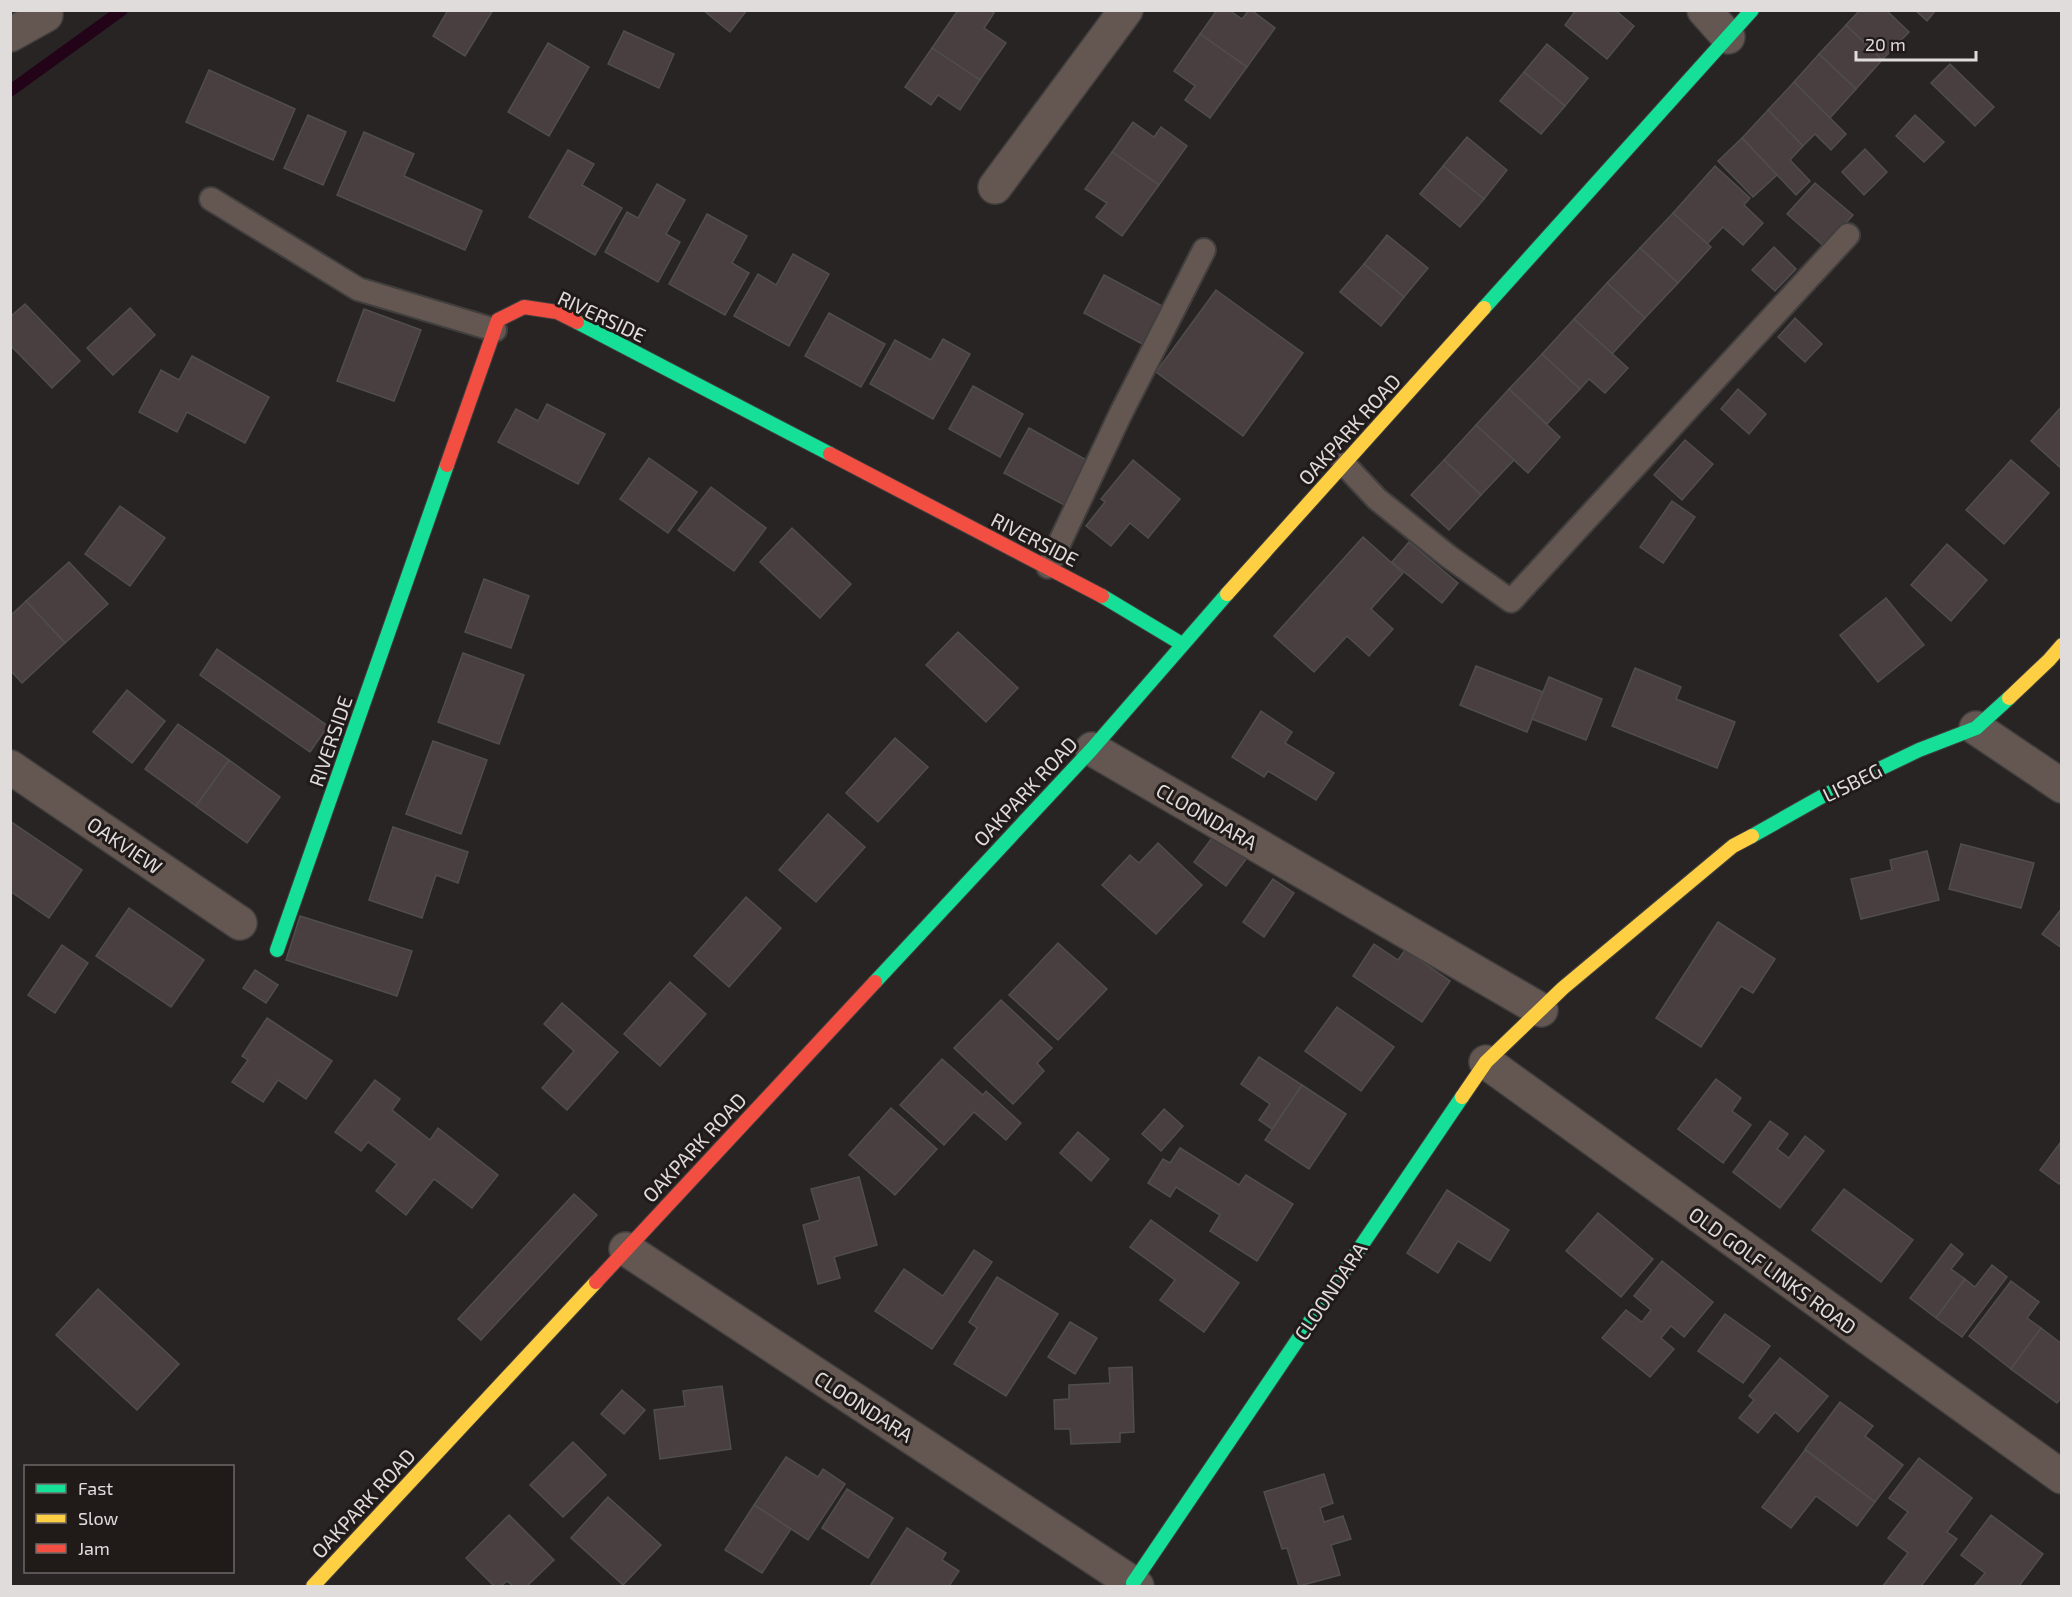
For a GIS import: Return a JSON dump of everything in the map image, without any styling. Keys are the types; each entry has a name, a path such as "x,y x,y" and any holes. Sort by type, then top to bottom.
{"street":[{"path":"995,187 1126,10"},
{"path":"1704,10 1728,37"},
{"name":"OAKPARK ROAD","path":"313,1587 1092,749 1182,644 1752,10"},
{"path":"10,35 46,15"},
{"name":"RIVERSIDE","path":"277,950 498,320 524,307 557,312 1122,606 1182,644"},
{"name":"LISBEG","path":"1733,846 1821,797 1919,750 1976,728 2049,660 2061,645"},
{"path":"1976,728 2061,786"},
{"name":"CLOONDARA","path":"1092,749 1541,1010"},
{"name":"OAKVIEW","path":"10,767 240,923"},
{"name":"CLOONDARA","path":"626,1249 1135,1585 1485,1062 1563,988 1733,846"},
{"name":"OLD GOLF LINKS ROAD","path":"1485,1062 2061,1478"}],"lane":[{"path":"211,199 358,289 495,330"},
{"path":"1344,464 1377,499 1448,556 1511,601 1848,235"},
{"path":"1048,567 1121,413 1204,250"}],"building":[{"path":"448,10 493,10 465,56 433,36"},
{"path":"703,10 747,10 730,32"},
{"path":"958,10 990,10 994,13 984,28 1006,43 980,80 932,48"},
{"path":"1217,10 1229,10 1242,19 1251,10 1275,28 1247,67 1200,34"},
{"path":"1576,10 1615,10 1634,26 1607,59 1565,25"},
{"path":"1860,10 1886,10 1909,32 1882,60 1846,25"},
{"path":"1915,10 1936,10 1927,21"},
{"path":"1846,25 1882,60 1856,89 1819,54"},
{"path":"624,31 674,54 659,88 608,64"},
{"path":"1200,34 1247,67 1210,118 1185,100 1195,86 1174,71"},
{"path":"548,43 589,67 549,136 508,112"},
{"path":"1547,44 1588,78 1565,106 1524,72"},
{"path":"932,48 980,80 960,110 938,95 931,105 905,87"},
{"path":"1819,54 1856,89 1830,118 1794,82"},
{"path":"1950,64 1994,107 1975,126 1931,83"},
{"path":"209,70 295,109 273,160 186,122"},
{"path":"1524,72 1565,106 1541,134 1500,101"},
{"path":"1794,82 1846,134 1831,150 1815,134 1803,146 1768,110"},
{"path":"1768,110 1803,146 1790,160 1810,181 1796,195 1742,138"},
{"path":"308,115 346,132 323,185 284,168"},
{"path":"1915,115 1944,142 1924,162 1896,136"},
{"path":"1133,122 1154,137 1161,127 1187,146 1159,185 1112,152"},
{"path":"364,132 414,154 404,176 482,211 465,250 337,195"},
{"path":"1467,137 1507,170 1484,199 1443,166"},
{"path":"1742,138 1777,175 1753,197 1718,161"},
{"path":"1865,149 1887,172 1864,195 1842,172"},
{"path":"568,150 594,164 582,185 622,208 595,255 529,217"},
{"path":"1112,152 1159,185 1122,236 1096,217 1107,203 1085,189"},
{"path":"1443,166 1484,199 1460,227 1420,194"},
{"path":"1715,166 1750,198 1744,205 1763,223 1743,245 1723,227 1707,244 1673,213"},
{"path":"1815,183 1853,215 1825,247 1787,214"},
{"path":"657,184 685,200 666,234 680,242 658,282 605,252 627,212 638,218"},
{"path":"1673,213 1711,247 1678,283 1640,248"},
{"path":"707,214 747,236 732,263 749,273 725,315 669,284"},
{"path":"1387,235 1428,268 1404,297 1364,264"},
{"path":"1774,247 1796,269 1775,291 1752,270"},
{"path":"1640,248 1678,283 1645,318 1607,283"},
{"path":"793,254 829,274 789,346 734,316 758,274 776,285"},
{"path":"1364,264 1404,297 1381,326 1340,292"},
{"path":"1104,275 1166,308 1146,346 1084,313"},
{"path":"1607,283 1645,318 1612,354 1574,319"},
{"path":"1216,290 1303,353 1243,436 1156,372"},
{"path":"25,304 80,361 52,388 10,345 10,317"},
{"path":"130,308 155,335 113,375 87,348"},
{"path":"364,309 421,330 394,401 337,381"},
{"path":"829,313 885,344 861,387 805,356"},
{"path":"1795,318 1822,344 1805,362 1778,337"},
{"path":"1574,319 1628,368 1605,393 1589,379 1580,389 1542,354"},
{"path":"943,339 970,354 933,419 870,384 895,340 931,360"},
{"path":"1542,354 1580,389 1547,424 1509,389"},
{"path":"192,356 269,397 245,443 187,412 177,432 139,412 161,370 179,380"},
{"path":"973,386 1023,414 1000,457 949,429"},
{"path":"1509,389 1560,437 1528,473 1476,425"},
{"path":"1738,389 1766,414 1749,434 1721,409"},
{"path":"547,404 605,434 578,484 498,442 516,409 538,421"},
{"path":"2062,406 2062,469 2031,441"},
{"path":"1476,425 1514,460 1481,495 1444,460"},
{"path":"1029,428 1092,463 1068,507 1004,473"},
{"path":"1685,440 1713,464 1682,500 1654,475"},
{"path":"649,458 697,492 668,533 620,499"},
{"path":"1133,460 1180,499 1148,538 1130,523 1111,546 1086,526 1105,502 1101,499"},
{"path":"1444,460 1481,495 1449,530 1411,495"},
{"path":"2011,460 2049,493 2004,544 1966,510"},
{"path":"711,487 766,528 734,571 678,530"},
{"path":"1672,501 1695,517 1663,563 1640,547"},
{"path":"120,506 165,538 130,586 85,554"},
{"path":"792,528 851,584 820,618 760,562"},
{"path":"1363,537 1403,573 1371,609 1393,629 1369,656 1347,636 1314,672 1274,636"},
{"path":"1409,542 1458,583 1442,603 1392,562"},
{"path":"1947,544 1987,580 1951,621 1911,585"},
{"path":"69,562 108,604 65,643 26,601"},
{"path":"484,579 529,596 511,648 465,632"},
{"path":"1886,598 1924,645 1878,682 1840,635"},
{"path":"26,601 65,643 22,683 10,670 10,616"},
{"path":"958,632 1018,688 986,722 926,665"},
{"path":"217,649 328,726 310,752 200,675"},
{"path":"463,653 524,675 499,744 438,722"},
{"path":"1476,666 1543,692 1527,732 1460,705"},
{"path":"1635,668 1681,687 1676,699 1735,722 1717,768 1612,726"},
{"path":"1549,677 1602,699 1586,740 1532,719"},
{"path":"127,690 165,721 132,763 93,732"},
{"path":"1261,711 1292,732 1285,743 1334,773 1316,800 1268,771 1264,777 1232,757"},
{"path":"178,724 229,760 196,806 145,769"},
{"path":"895,738 928,767 878,822 846,793"},
{"path":"433,741 487,760 461,834 406,814"},
{"path":"229,760 280,797 247,843 196,806"},
{"path":"828,814 865,847 816,902 779,870"},
{"path":"10,821 82,870 49,918 10,891"},
{"path":"393,827 468,852 458,883 436,875 422,918 369,900"},
{"path":"1215,834 1247,858 1226,886 1194,862"},
{"path":"1158,843 1202,885 1156,934 1102,885 1130,855 1139,863"},
{"path":"1961,844 2034,863 2021,908 1949,889"},
{"path":"1927,851 1939,900 1861,919 1851,879 1892,870 1890,860"},
{"path":"1273,879 1294,893 1264,937 1243,922"},
{"path":"746,897 781,928 729,987 694,956"},
{"path":"129,908 204,960 171,1007 96,956"},
{"path":"2062,908 2062,948 2042,934"},
{"path":"300,916 412,951 397,996 286,960"},
{"path":"1718,922 1775,959 1753,993 1741,986 1701,1047 1656,1018"},
{"path":"1058,943 1107,989 1058,1040 1009,995"},
{"path":"1374,944 1398,960 1405,950 1450,981 1422,1022 1353,976"},
{"path":"62,945 88,963 55,1013 28,995"},
{"path":"255,970 278,985 266,1003 243,988"},
{"path":"670,982 706,1014 660,1066 624,1034"},
{"path":"1001,1000 1052,1048 1037,1063 1044,1071 1013,1104 954,1048"},
{"path":"562,1003 618,1052 567,1110 542,1088 574,1051 544,1024"},
{"path":"1337,1007 1394,1047 1361,1091 1305,1051"},
{"path":"267,1018 332,1061 306,1099 278,1080 263,1102 232,1082 248,1060 242,1056"},
{"path":"1259,1057 1302,1085 1272,1129 1259,1120 1270,1104 1241,1084"},
{"path":"942,1059 983,1095 986,1091 1021,1123 1006,1140 974,1112 944,1145 900,1105"},
{"path":"1716,1079 1741,1098 1732,1111 1751,1125 1723,1163 1678,1129"},
{"path":"375,1080 400,1099 392,1110 430,1140 438,1128 498,1175 472,1208 434,1179 406,1215 376,1191 397,1164 368,1142 361,1151 335,1132"},
{"path":"1302,1085 1346,1114 1309,1169 1265,1140"},
{"path":"891,1108 937,1149 895,1195 849,1155"},
{"path":"1164,1109 1183,1126 1161,1151 1142,1134"},
{"path":"1770,1121 1788,1134 1777,1149 1789,1158 1805,1136 1824,1151 1780,1208 1733,1172"},
{"path":"1078,1132 1109,1159 1091,1181 1060,1153"},
{"path":"2060,1143 2062,1180 2059,1184 2040,1170"},
{"path":"1180,1148 1239,1185 1246,1175 1293,1204 1257,1261 1210,1231 1220,1215 1176,1187 1170,1197 1148,1183 1163,1159 1170,1163"},
{"path":"859,1177 877,1245 834,1257 840,1278 818,1284 803,1225 820,1220 811,1189"},
{"path":"1844,1189 1913,1240 1881,1282 1812,1230"},
{"path":"1447,1190 1509,1230 1490,1261 1458,1241 1438,1273 1407,1253"},
{"path":"574,1194 597,1215 481,1340 458,1319"},
{"path":"1598,1213 1653,1259 1621,1297 1566,1251"},
{"path":"1151,1220 1239,1283 1204,1332 1160,1300 1175,1280 1130,1247"},
{"path":"1951,1244 1963,1254 1951,1269 1965,1279 1936,1318 1910,1298"},
{"path":"974,1250 992,1262 932,1349 875,1311 904,1269 943,1296"},
{"path":"1662,1261 1713,1302 1684,1337 1671,1326 1661,1338 1674,1349 1650,1377 1602,1338 1626,1310 1642,1322 1651,1310 1634,1296"},
{"path":"1992,1265 2007,1277 1962,1337 1936,1318 1965,1279 1975,1287"},
{"path":"997,1277 1058,1314 1006,1396 954,1364 977,1328 969,1322"},
{"path":"2011,1281 2039,1302 2027,1318 2041,1328 2011,1369 1969,1336"},
{"path":"98,1289 179,1364 137,1410 56,1335"},
{"path":"1725,1314 1770,1346 1743,1383 1698,1351"},
{"path":"1070,1322 1097,1338 1075,1374 1048,1357"},
{"path":"2041,1328 2062,1344 2062,1397 2057,1403 2011,1369"},
{"path":"1780,1358 1828,1396 1798,1432 1775,1412 1758,1433 1739,1418 1754,1400 1749,1396"},
{"path":"1132,1367 1134,1432 1120,1433 1120,1442 1071,1444 1070,1429 1055,1429 1054,1400 1069,1399 1069,1385 1110,1383 1109,1368"},
{"path":"722,1386 731,1449 660,1459 654,1410 685,1406 683,1391"},
{"path":"622,1390 645,1410 624,1434 601,1414"},
{"path":"1840,1402 1873,1426 1865,1436 1903,1465 1875,1502 1805,1449"},
{"path":"573,1442 606,1475 563,1517 530,1485"},
{"path":"1805,1450 1875,1502 1857,1526 1816,1496 1791,1528 1762,1507"},
{"path":"786,1457 818,1477 823,1469 845,1484 808,1540 754,1505"},
{"path":"1919,1458 1972,1498 1947,1532 1957,1539 1921,1586 1883,1586 1908,1553 1888,1538 1908,1512 1889,1498"},
{"path":"1324,1474 1333,1503 1320,1508 1324,1522 1343,1516 1351,1539 1331,1545 1340,1575 1299,1586 1287,1548 1282,1549 1264,1492"},
{"path":"847,1489 893,1518 868,1558 822,1528"},
{"path":"608,1497 661,1545 623,1585 571,1538"},
{"path":"754,1505 791,1529 762,1573 725,1550"},
{"path":"509,1515 554,1560 527,1586 513,1586 507,1581 501,1586 494,1586 466,1558"},
{"path":"1991,1515 2043,1554 2019,1586 1976,1586 1985,1573 1961,1555"},
{"path":"907,1528 946,1553 942,1560 959,1571 949,1586 870,1586"}],"waterway":[{"path":"10,91 122,10"}],"traffic: fast":[{"path":"1484,308 1752,10"},
{"path":"577,322 830,454"},
{"path":"277,950 447,465"},
{"path":"875,982 1092,749 1227,594"},
{"path":"1102,596 1182,644"},
{"path":"1752,836 1821,797 1919,750 1976,728 2009,698"},
{"path":"1133,1583 1462,1097"}],"traffic: slow":[{"path":"1227,594 1484,308"},
{"path":"2009,698 2062,645"},
{"path":"1462,1097 1486,1062 1563,988 1733,846 1752,836"},
{"path":"313,1586 596,1282"}],"traffic: jam":[{"path":"447,465 498,320 524,307 557,312 577,322"},
{"path":"830,454 1102,596"},
{"path":"596,1282 875,982"}]}
